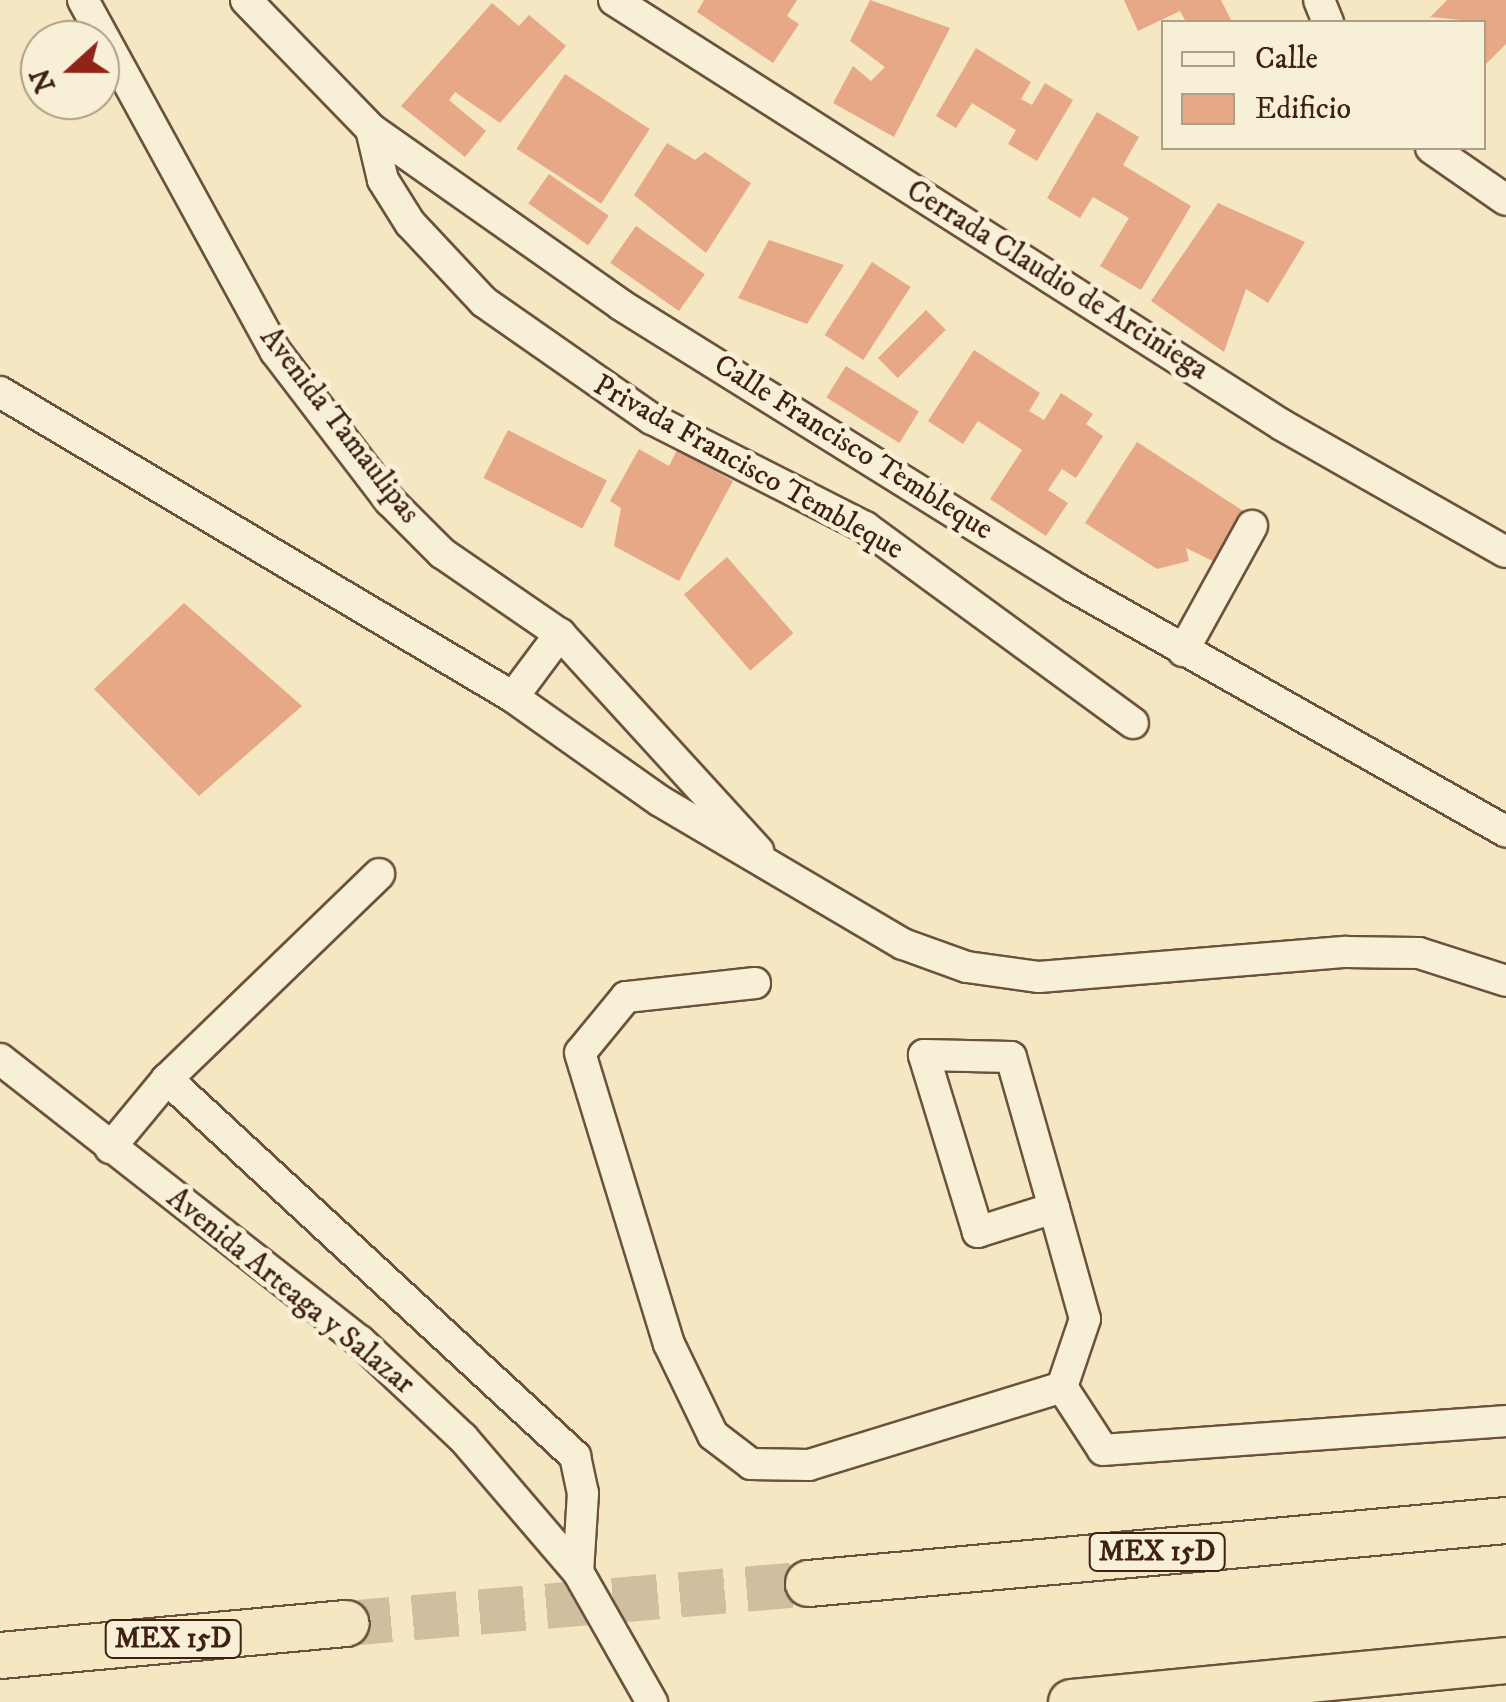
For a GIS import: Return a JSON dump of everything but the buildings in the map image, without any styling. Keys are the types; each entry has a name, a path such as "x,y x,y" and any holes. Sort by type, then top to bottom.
{"highway":[{"name":"MEX 15D","path":"808,1583 1506,1520"},
{"name":"MEX 15D","path":"0,1655 346,1623"},
{"path":"1071,1702 1506,1660"}],"street":[{"name":"Avenida Tamaulipas","path":"83,0 276,352 390,502 442,553 560,634 770,865"},
{"name":"Calle Francisco Tembleque","path":"246,0 372,129 622,305 1183,651 1506,832"},
{"name":"Cerrada Claudio de Arciniega","path":"614,0 1282,425 1506,552"},
{"name":"Privada Francisco Tembleque","path":"372,129 384,180 410,222 484,302 652,419 864,527 1133,723"},
{"path":"1434,150 1506,200"},
{"path":"0,392 513,697 770,865 903,944 968,967 1073,978 1419,953 1506,981"},
{"path":"1183,651 1252,526"},
{"path":"513,697 560,634"},
{"path":"110,1148 168,1079 379,874"},
{"path":"756,983 626,997 580,1053 669,1344 713,1435 750,1464 809,1465 1062,1387"},
{"path":"1054,1208 978,1232 924,1055 1012,1057 1054,1208 1084,1319 1062,1387"},
{"name":"Avenida Arteaga y Salazar","path":"0,1059 360,1342 464,1438 578,1572 649,1693"},
{"path":"168,1079 575,1456 583,1492 578,1572"},
{"path":"1062,1387 1103,1450 1506,1421"}],"tunnel":[{"path":"346,1623 808,1583"}]}
